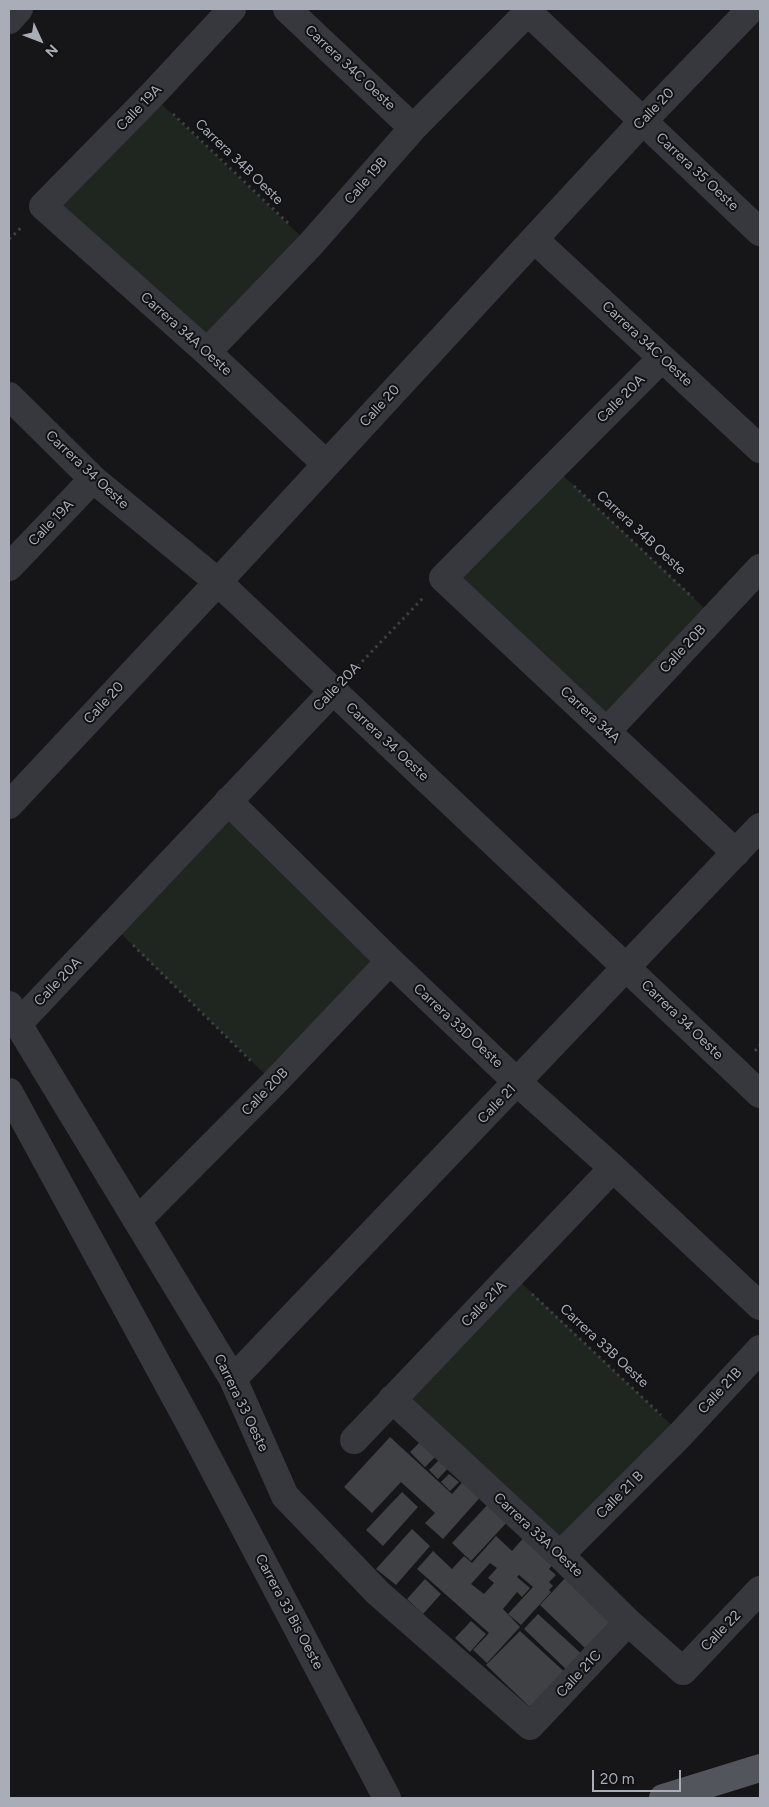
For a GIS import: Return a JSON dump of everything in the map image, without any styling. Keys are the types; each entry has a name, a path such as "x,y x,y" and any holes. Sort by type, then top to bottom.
{"main road":[{"path":"663,1798 760,1768"}],"street":[{"path":"9,20 19,9"},
{"name":"Calle 19A","path":"43,206 152,95 232,9"},
{"name":"Carrera 34C Oeste","path":"287,9 413,128"},
{"name":"Calle 20","path":"9,804 218,582 642,121 751,9"},
{"name":"Calle 19B","path":"207,352 310,245 413,128 526,10"},
{"name":"Carrera 35 Oeste","path":"526,10 760,232"},
{"name":"Carrera 34A Oeste","path":"43,206 207,352 326,464"},
{"name":"Carrera 34C Oeste","path":"534,239 760,449"},
{"name":"Calle 20A","path":"443,578 662,358"},
{"name":"Carrera 34 Oeste","path":"9,396 93,479 218,582 760,1094"},
{"name":"Calle 19A","path":"9,567 93,479"},
{"name":"Calle 20B","path":"607,731 760,568"},
{"name":"Carrera 34A","path":"443,578 736,853"},
{"name":"Calle 20A","path":"13,1014 112,925 333,691"},
{"name":"Carrera 33D Oeste","path":"228,801 390,962 760,1306"},
{"name":"Calle 21","path":"233,1379 760,828"},
{"name":"Calle 20B","path":"138,1220 274,1083 390,962"},
{"name":"Carrera 33 Oeste","path":"13,1014 233,1379 284,1496 378,1593 530,1726"},
{"name":"Carrera 33 Bis Oeste","path":"9,1092 191,1426 388,1798"},
{"name":"Calle 21A","path":"354,1440 613,1168"},
{"name":"Calle 21B","path":"681,1434 760,1349"},
{"name":"Carrera 33A Oeste","path":"392,1399 628,1622 683,1671"},
{"name":"Calle 21 B","path":"560,1556 681,1434"},
{"name":"Calle 22","path":"683,1671 760,1590"},
{"name":"Calle 21C","path":"530,1726 628,1622"}],"path":[{"name":"Carrera 34B Oeste","path":"152,95 310,245"},
{"name":"Carrera 34B Oeste","path":"553,466 714,617"},
{"name":"Calle 20A","path":"333,691 443,578"},
{"path":"112,925 274,1083"},
{"name":"Carrera 33B Oeste","path":"512,1274 681,1434"}],"shaded area":[{"path":"152,95 310,245 207,352 43,206"},
{"path":"553,466 714,617 607,731 443,578"},
{"path":"228,801 390,961 274,1083 112,925"},
{"path":"512,1274 681,1434 560,1555 392,1399"}],"building":[{"path":"390,1437 452,1494 467,1477 484,1493 443,1539 425,1523 435,1513 401,1482 372,1513 344,1487"},
{"path":"424,1438 439,1453 425,1467 410,1452"},
{"path":"441,1458 450,1466 438,1479 429,1470"},
{"path":"449,1474 459,1482 450,1491 441,1482"},
{"path":"402,1492 418,1507 383,1546 366,1530"},
{"path":"491,1501 510,1519 471,1561 452,1543"},
{"path":"412,1529 430,1546 396,1585 376,1569"},
{"path":"526,1535 556,1561 549,1569 556,1575 549,1582 553,1586 549,1590 551,1592 521,1625 508,1614 533,1587 519,1575 517,1577 530,1588 522,1597 517,1592 503,1609 520,1627 487,1663 473,1650 489,1633 417,1569 433,1551 452,1569 464,1556 472,1563 496,1536 512,1551","holes":["490,1563 497,1568 488,1578 494,1583 484,1594 471,1584"]},
{"path":"568,1575 614,1618 586,1649 540,1605"},
{"path":"425,1579 441,1594 423,1614 407,1599"},
{"path":"538,1614 585,1657 570,1673 524,1629"},
{"path":"471,1621 486,1634 470,1652 455,1638"},
{"path":"520,1631 569,1676 535,1712 486,1665"}]}
